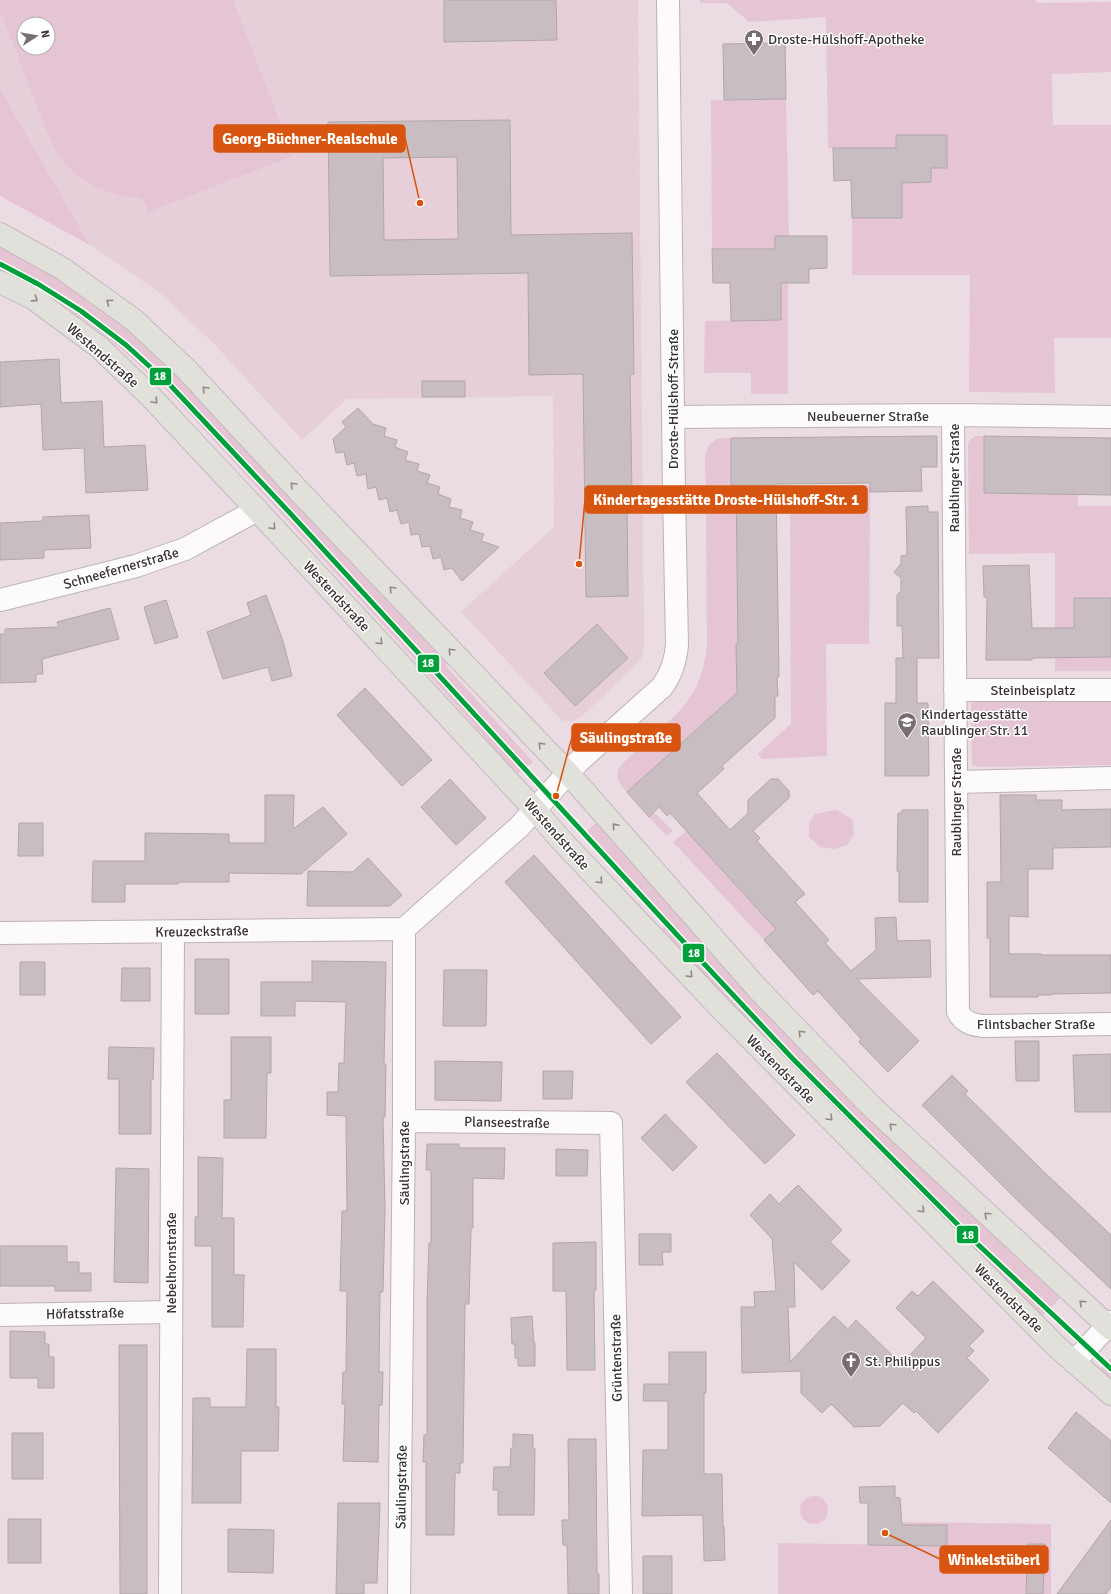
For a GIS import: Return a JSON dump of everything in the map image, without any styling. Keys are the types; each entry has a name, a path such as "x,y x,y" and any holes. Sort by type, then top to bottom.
{"main road":[{"path":"0,234 63,269 134,320 186,369 296,488 568,774 758,989 870,1105 1110,1325"},
{"name":"Westendstraße","path":"0,282 33,298 99,347 150,396 258,510 542,802 561,840 728,1016 1074,1362 1111,1394"}],"street":[{"name":"Droste-Hülshoff-Straße","path":"542,802 579,761 662,687 673,668 677,644 668,0"},
{"name":"Neubeuerner Straße","path":"673,417 953,415 1111,417"},
{"name":"Raublinger Straße","path":"953,415 957,1001 958,1012 962,1019"},
{"name":"Schneefernerstraße","path":"0,600 129,568 185,550 258,510"},
{"name":"Steinbeisplatz","path":"955,690 1111,690"},
{"path":"956,782 1111,778"},
{"path":"404,929 519,827 542,802"},
{"name":"Kreuzeckstraße","path":"0,933 404,929"},
{"name":"Säulingstraße","path":"399,1594 404,1121 404,929"},
{"name":"Nebelhornstraße","path":"170,1594 170,1312 173,932"},
{"name":"Flintsbacher Straße","path":"962,1019 973,1025 984,1026 1111,1024"},
{"name":"Planseestraße","path":"404,1121 611,1123"},
{"name":"Grüntenstraße","path":"611,1123 621,1594"},
{"name":"Höfatsstraße","path":"0,1314 170,1312"},
{"path":"1074,1362 1110,1325"}],"shaded area":[{"path":"0,0 638,0 644,644 642,657 633,668 580,718 572,721 564,721 461,612 554,527 553,396 347,399 302,440 215,345 160,293 90,245 0,89"},
{"path":"0,0 233,0 293,156 148,212 142,198 121,196 98,188 75,174 57,154 17,56 56,56 56,16 16,16 16,52 0,11"},
{"path":"700,0 1035,0 1036,3 1111,2 1111,72 1052,74 1053,125 1111,125 1111,338 1054,338 1055,393 969,392 970,275 852,275 852,218 902,218 902,183 931,182 931,173 927,168 947,168 947,135 896,135 896,148 828,148 826,17 749,22 727,3 700,3"},
{"path":"0,89 90,245 0,196"},
{"path":"786,99 789,236 775,236 775,249 712,249 711,100"},
{"path":"0,245 63,279 153,346 449,662 446,666 533,762 515,776 482,734 174,397 102,333 71,310 0,271"},
{"path":"781,283 788,283 788,394 751,394 751,373 704,373 705,321 781,320"},
{"path":"975,436 984,436 984,493 1078,494 1078,506 1111,506 1111,671 1055,671 1055,553 969,554 968,445 969,441"},
{"path":"721,438 731,438 731,485 706,485 705,457 709,445"},
{"path":"849,485 870,485 869,644 826,644 827,756 762,759 758,754 791,724 790,504 849,502"},
{"path":"736,504 738,644 736,645 737,696 733,696 627,792 620,784 618,778 619,768 687,702 700,678 707,645 706,505"},
{"path":"1111,699 1111,765 980,767 972,765 971,703 979,701"},
{"path":"836,810 852,819 854,834 847,845 834,849 820,847 809,837 809,824 815,814"},
{"path":"654,812 673,831 667,836 649,817"},
{"path":"597,822 936,1182 1060,1298 1041,1318 990,1263 779,1054 690,960 662,928 665,925 583,835"},
{"path":"687,831 776,929 764,940 673,842"},
{"path":"1111,1358 1111,1379 1100,1369"},
{"path":"814,1496 824,1500 828,1510 824,1520 814,1524 804,1520 800,1510 804,1500"},
{"path":"902,1522 1051,1524 1051,1594 778,1594 778,1543 902,1545"}],"building":[{"path":"444,0 556,0 557,40 444,42"},
{"path":"785,43 786,99 724,100 723,44"},
{"path":"510,120 511,235 632,233 634,374 630,374 632,494 627,494 628,596 586,597 583,374 529,375 528,273 330,276 328,122","holes":["457,157 458,239 384,240 383,158"]},
{"path":"896,135 947,135 947,168 931,168 931,182 902,183 902,218 852,218 851,180 834,181 833,148 896,148"},
{"path":"775,236 827,236 827,268 809,269 809,283 781,283 781,320 731,321 730,283 713,283 712,249 775,249"},
{"path":"59,359 61,403 102,401 104,447 145,445 148,490 86,493 84,448 43,450 41,404 0,407 0,362"},
{"path":"422,381 465,381 465,397 422,397"},
{"path":"358,408 373,424 386,428 384,436 397,440 395,447 408,452 405,460 419,464 417,471 430,475 427,483 440,487 438,494 451,499 449,507 462,510 460,518 473,522 470,530 484,534 481,541 499,547 462,581 452,568 444,570 441,557 433,559 430,546 422,547 419,534 411,535 409,522 401,524 397,510 390,512 387,498 379,500 376,487 368,489 366,474 357,476 354,463 347,465 344,452 336,453 333,439 346,427 342,422"},
{"path":"937,436 937,467 921,467 922,491 870,492 870,483 776,484 779,677 777,677 778,696 775,696 775,718 722,766 724,769 697,793 730,830 748,813 748,800 771,779 778,779 789,791 789,798 753,831 760,838 757,841 805,894 795,902 829,940 825,943 851,971 876,950 875,918 896,917 897,941 930,940 931,977 857,979 919,1041 888,1072 859,1042 861,1039 818,991 813,995 764,940 776,929 670,813 667,816 659,807 649,817 627,792 737,693 736,644 738,644 736,485 731,485 731,438"},
{"path":"984,436 1111,438 1111,495 984,493"},
{"path":"928,506 928,512 938,512 939,658 917,658 917,703 928,703 929,776 885,776 885,703 896,703 896,658 903,658 902,626 897,626 897,595 901,591 901,578 894,572 901,564 901,556 907,555 906,507"},
{"path":"89,515 91,548 44,550 44,558 0,560 0,523 43,521 43,517"},
{"path":"1029,565 1032,628 1074,628 1074,598 1111,598 1111,657 986,660 987,597 984,597 983,566"},
{"path":"266,595 283,641 292,676 272,681 268,667 223,679 207,632 251,615 247,603"},
{"path":"166,600 178,637 155,644 144,607"},
{"path":"110,608 119,639 42,659 43,674 36,674 36,682 0,683 0,634 5,634 5,629 59,627 57,622"},
{"path":"597,624 628,658 575,706 544,673"},
{"path":"365,688 432,760 402,786 337,715"},
{"path":"450,779 486,818 456,845 421,807"},
{"path":"265,795 294,795 293,829 323,807 347,834 301,874 229,873 229,882 125,884 125,902 92,902 93,861 145,861 145,833 229,834 229,843 265,843"},
{"path":"1000,795 1036,795 1036,800 1062,800 1062,810 1111,809 1111,847 1053,848 1053,869 1028,869 1028,917 1009,916 1009,954 1111,955 1111,993 1052,994 1038,995 1038,997 990,997 990,938 987,938 987,882 1001,882"},
{"path":"902,810 928,810 928,902 899,902 899,871 897,871 898,813 902,813"},
{"path":"19,823 43,823 43,856 18,856"},
{"path":"534,855 681,1017 651,1044 505,882"},
{"path":"368,858 402,895 390,906 307,906 308,871 353,872"},
{"path":"195,959 229,959 229,1014 195,1014"},
{"path":"312,961 386,962 384,1064 386,1064 385,1117 383,1117 385,1209 383,1292 380,1292 379,1372 383,1372 382,1405 379,1405 378,1462 343,1461 345,1404 342,1404 343,1372 346,1372 347,1291 340,1291 342,1211 347,1211 346,1116 327,1115 327,1092 338,1092 339,1063 344,1063 346,1002 295,1001 295,1016 261,1016 261,982 312,982"},
{"path":"20,962 45,962 45,995 20,995"},
{"path":"122,968 150,968 150,1001 121,1001"},
{"path":"444,970 487,970 486,1026 443,1026"},
{"path":"231,1037 271,1037 271,1073 267,1073 266,1138 224,1138 224,1100 231,1100"},
{"path":"1015,1041 1039,1041 1039,1081 1016,1081"},
{"path":"109,1047 154,1048 153,1080 151,1080 151,1134 119,1134 119,1079 108,1079"},
{"path":"717,1053 795,1135 765,1164 686,1082"},
{"path":"1111,1054 1111,1112 1075,1112 1073,1055"},
{"path":"435,1061 502,1062 501,1101 435,1100"},
{"path":"543,1071 573,1071 572,1099 543,1099"},
{"path":"952,1075 968,1091 965,1094 1044,1172 1111,1235 1111,1289 1017,1200 922,1105"},
{"path":"665,1114 697,1147 673,1171 641,1138"},
{"path":"427,1144 459,1144 459,1148 505,1148 504,1179 473,1178 473,1228 471,1228 469,1304 465,1304 463,1463 460,1463 460,1473 455,1473 454,1535 426,1535 426,1462 423,1462 424,1435 427,1435 427,1303 429,1243 431,1243 431,1170 426,1170"},
{"path":"556,1149 588,1150 587,1176 556,1176"},
{"path":"198,1157 223,1158 222,1218 234,1218 234,1275 244,1275 243,1327 212,1327 212,1246 195,1246 195,1217 198,1217"},
{"path":"116,1168 149,1169 148,1283 114,1282"},
{"path":"798,1185 842,1230 830,1242 850,1261 822,1290 794,1262 795,1307 788,1307 790,1362 834,1316 848,1329 856,1320 901,1364 926,1338 896,1308 912,1291 918,1296 933,1281 984,1331 969,1346 974,1351 967,1358 989,1380 938,1433 916,1411 914,1413 903,1403 880,1426 854,1427 831,1404 822,1413 801,1393 801,1371 742,1373 741,1307 755,1307 754,1292 776,1291 772,1239 750,1215 770,1194 779,1204"},
{"path":"639,1234 671,1234 671,1252 662,1252 663,1265 639,1265"},
{"path":"596,1242 596,1290 594,1290 595,1370 567,1370 566,1291 553,1291 553,1243"},
{"path":"0,1246 67,1246 67,1262 79,1262 79,1273 91,1273 91,1291 55,1291 55,1286 0,1286"},
{"path":"532,1316 535,1343 535,1366 518,1366 518,1358 515,1358 515,1344 512,1344 511,1318"},
{"path":"10,1331 45,1332 45,1344 49,1344 49,1357 54,1357 54,1388 38,1388 38,1378 10,1378"},
{"path":"119,1345 147,1345 147,1594 120,1594"},
{"path":"247,1349 276,1349 276,1407 279,1407 278,1451 241,1451 241,1503 192,1503 193,1398 210,1398 210,1407 246,1407"},
{"path":"669,1352 706,1352 706,1393 704,1393 704,1474 722,1474 725,1560 704,1561 703,1515 642,1516 643,1450 668,1450 668,1401 643,1401 644,1384 669,1384"},
{"path":"1076,1412 1111,1441 1111,1503 1048,1448"},
{"path":"12,1433 43,1433 43,1479 12,1479"},
{"path":"513,1434 533,1435 533,1448 535,1449 534,1515 498,1515 498,1490 493,1490 494,1467 510,1467 511,1448 513,1448"},
{"path":"568,1439 596,1439 597,1574 599,1574 599,1594 568,1594 567,1545 563,1545 562,1520 569,1520"},
{"path":"895,1486 895,1497 900,1498 902,1525 947,1525 947,1546 868,1545 868,1503 860,1503 859,1487"},
{"path":"338,1503 380,1503 377,1583 364,1583 364,1594 336,1594"},
{"path":"8,1519 41,1519 41,1563 8,1563"},
{"path":"1111,1520 1111,1587 1106,1594 1057,1594"},
{"path":"228,1529 274,1530 273,1573 228,1572"},
{"path":"1028,1544 1045,1544 1043,1594 1026,1594"},
{"path":"643,1556 672,1556 672,1594 643,1594"}],"transit line":[{"name":"18","path":"0,264 38,284 81,311 126,345 171,386 793,1059 970,1237 1111,1369"}],"place":[{"name":"Droste-Hülshoff-Apotheke","path":"754,56"},
{"name":"Georg-Büchner-Realschule","path":"420,203"},
{"name":"Kindertagesstätte Droste-Hülshoff-Str. 1","path":"579,564"},
{"name":"Kindertagesstätte Raublinger Str. 11","path":"907,739"},
{"name":"Säulingstraße","path":"556,796"},
{"name":"St. Philippus","path":"851,1378"},
{"name":"Winkelstüberl","path":"885,1533"}]}
